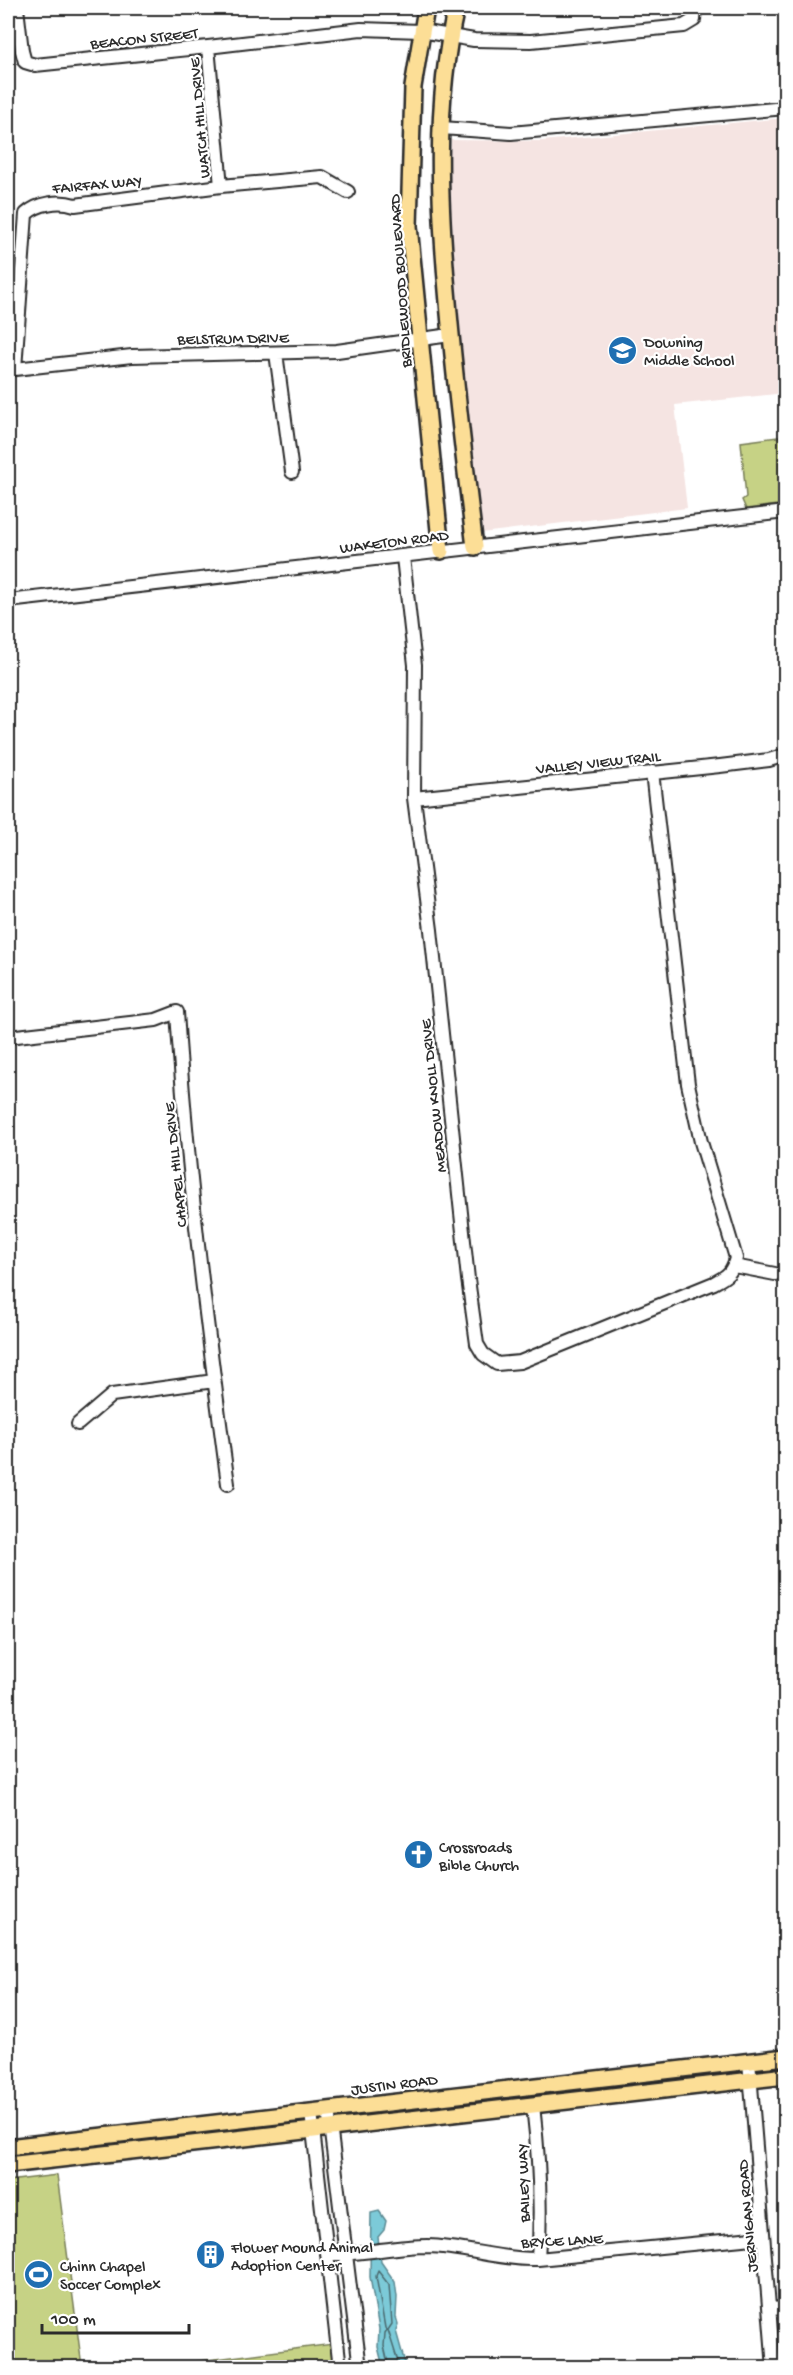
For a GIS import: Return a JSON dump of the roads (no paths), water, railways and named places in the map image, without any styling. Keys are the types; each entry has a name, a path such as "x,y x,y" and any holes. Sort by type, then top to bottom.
{"main road":[{"name":"BRIDLEWOOD BOULEVARD","path":"426,8 413,87 409,214 441,551"},
{"path":"456,8 442,95 442,235 450,335 474,547"},
{"name":"JUSTIN ROAD","path":"8,2147 786,2057"},
{"path":"8,2165 786,2076"}],"street":[{"name":"BEACON STREET","path":"17,8 25,62 35,65 361,29 531,42 684,26 695,14"},
{"name":"WATCH HILL DRIVE","path":"208,47 221,186"},
{"path":"442,128 511,133 786,108"},
{"name":"FAIRFAX WAY","path":"15,369 26,214 35,206 66,202 75,205 221,186 322,177 348,192"},
{"name":"BELSTRUM DRIVE","path":"15,369 132,356 337,351 450,335"},
{"path":"276,353 292,472"},
{"name":"WAKETON ROAD","path":"8,601 786,512"},
{"name":"MEADOW KNOLL DRIVE","path":"403,557 414,665 414,798 475,1336 483,1354 497,1364 520,1362 714,1283 729,1275 734,1266"},
{"name":"VALLEY VIEW TRAIL","path":"414,798 769,760 786,755"},
{"path":"652,772 688,1084 700,1142 736,1258 734,1266 775,1274"},
{"name":"CHAPEL HILL DRIVE","path":"8,1038 156,1020 177,1012 182,1090 214,1381 228,1484"},
{"path":"78,1424 112,1395 214,1381"},
{"name":"JERNIGAN ROAD","path":"749,2061 774,2367"},
{"name":"BAILEY WAY","path":"532,2105 541,2211 538,2259"},
{"path":"328,2109 360,2367"},
{"path":"311,2112 340,2367"},
{"name":"BRYCE LANE","path":"327,2254 431,2246 501,2257 538,2259 764,2237"},
{"path":"770,2309 786,2307"}],"water":[{"path":"379,2211 386,2221 384,2230 378,2237 381,2262 395,2282 398,2324 396,2331 406,2367 383,2367 378,2347 379,2329 370,2277 371,2213"}],"place":[{"name":"Downing Middle School","path":"623,350"},
{"name":"Crossroads Bible Church","path":"418,1855"},
{"name":"Flower Mound Animal Adoption Center","path":"210,2255"},
{"name":"Chinn Chapel Soccer Complex","path":"39,2274"}]}
